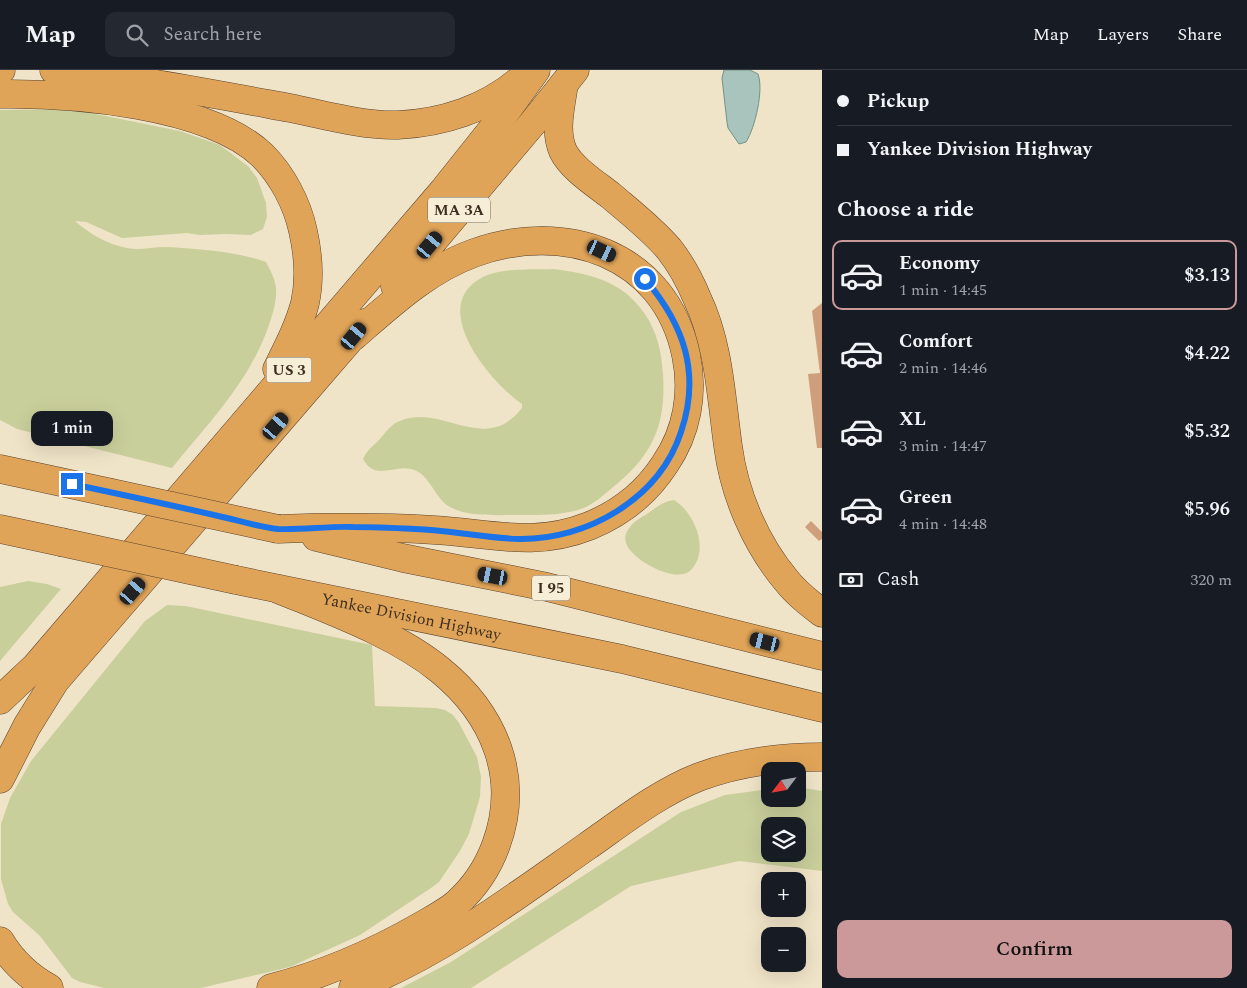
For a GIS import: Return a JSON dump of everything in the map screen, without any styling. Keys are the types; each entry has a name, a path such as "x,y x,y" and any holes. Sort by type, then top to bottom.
{"highway":[{"path":"54,70 76,71 209,92 358,121 397,125 430,121 459,114 492,101 506,92 530,70"},
{"name":"US 3","path":"0,700 46,674 249,417 443,191 502,117 536,70"},
{"path":"570,77 559,133 564,154 576,168 643,223 669,249 688,280 705,316 711,338 720,379 728,447 742,500 760,541 773,563 786,581 822,613"},
{"name":"MA 3A","path":"46,674 354,336 570,77"},
{"path":"0,94 81,97 129,104 188,117 216,126 243,141 261,155 277,172 288,190 302,225 308,271 305,301 297,328 275,373 249,417"},
{"path":"278,529 353,526 436,530 518,539 539,538 572,531 589,526 607,517 634,500 648,487 670,457 679,440 686,419 690,377 684,344 669,310 645,279 632,269 602,251 575,243 549,240 513,241 473,253 420,280 354,336"},
{"name":"I 95","path":"0,469 403,558 547,587 822,656"},
{"name":"Yankee Division Highway","path":"0,529 278,589 622,659 822,708"},
{"path":"0,546 61,542"},
{"path":"271,988 327,970 373,951 410,932 456,903 475,883 493,852 501,828 506,800 503,769 496,744 477,709 458,686 440,670 400,643 278,589"},
{"path":"0,779 27,726 46,674"},
{"path":"353,988 418,958 454,937 635,813 682,785 712,773 743,764 770,760 822,757"},
{"path":"0,941 19,966 49,988"}],"green space":[{"path":"71,109 180,131 220,145 249,167 257,178 266,203 267,217 263,229 251,235 200,235 187,233 122,238 86,222 75,221 89,232 104,240 128,248 189,248 230,253 266,262 273,277 276,293 273,312 261,345 251,365 214,418 172,468 17,429 0,420 0,110"},
{"path":"553,269 592,276 619,288 636,302 654,330 660,351 663,374 660,421 649,447 631,471 600,498 588,506 572,512 535,515 492,515 474,514 450,507 445,504 420,473 412,469 404,468 382,471 375,470 369,466 363,459 366,453 397,422 416,417 431,418 462,426 493,428 508,422 522,408 522,404 495,380 470,345 463,327 460,309 465,293 478,280 486,276 504,271"},
{"path":"674,500 682,506 694,523 700,542 697,562 691,570 684,574 666,573 645,563 630,550 625,538 628,529 635,522 660,505"},
{"path":"28,581 47,584 61,589 0,661 0,587"},
{"path":"167,605 186,606 372,645 375,706 436,708 445,710 453,715 477,757 481,777 480,797 469,834 439,882 360,935 290,967 201,988 104,988 72,978 40,936 13,912 8,904 1,879 1,824 10,798 31,761 145,621"},
{"path":"806,788 822,791 822,871 739,861 631,886 471,988 401,988 451,962 681,812 725,795 761,790 761,808 806,808"}],"water":[{"path":"724,70 750,70 758,74 760,81 758,109 753,128 746,142 739,144 728,128 722,78"}],"building":[{"path":"822,303 822,448 817,448 808,374 820,373 812,311"},
{"path":"811,521 822,532 822,539 819,541 805,527"}],"route":[{"path":"72,484 278,529 353,526 436,530 518,539 556,535 589,526 634,500 648,487 670,457 679,440 686,419 690,377 684,344 669,310 645,279"}]}
